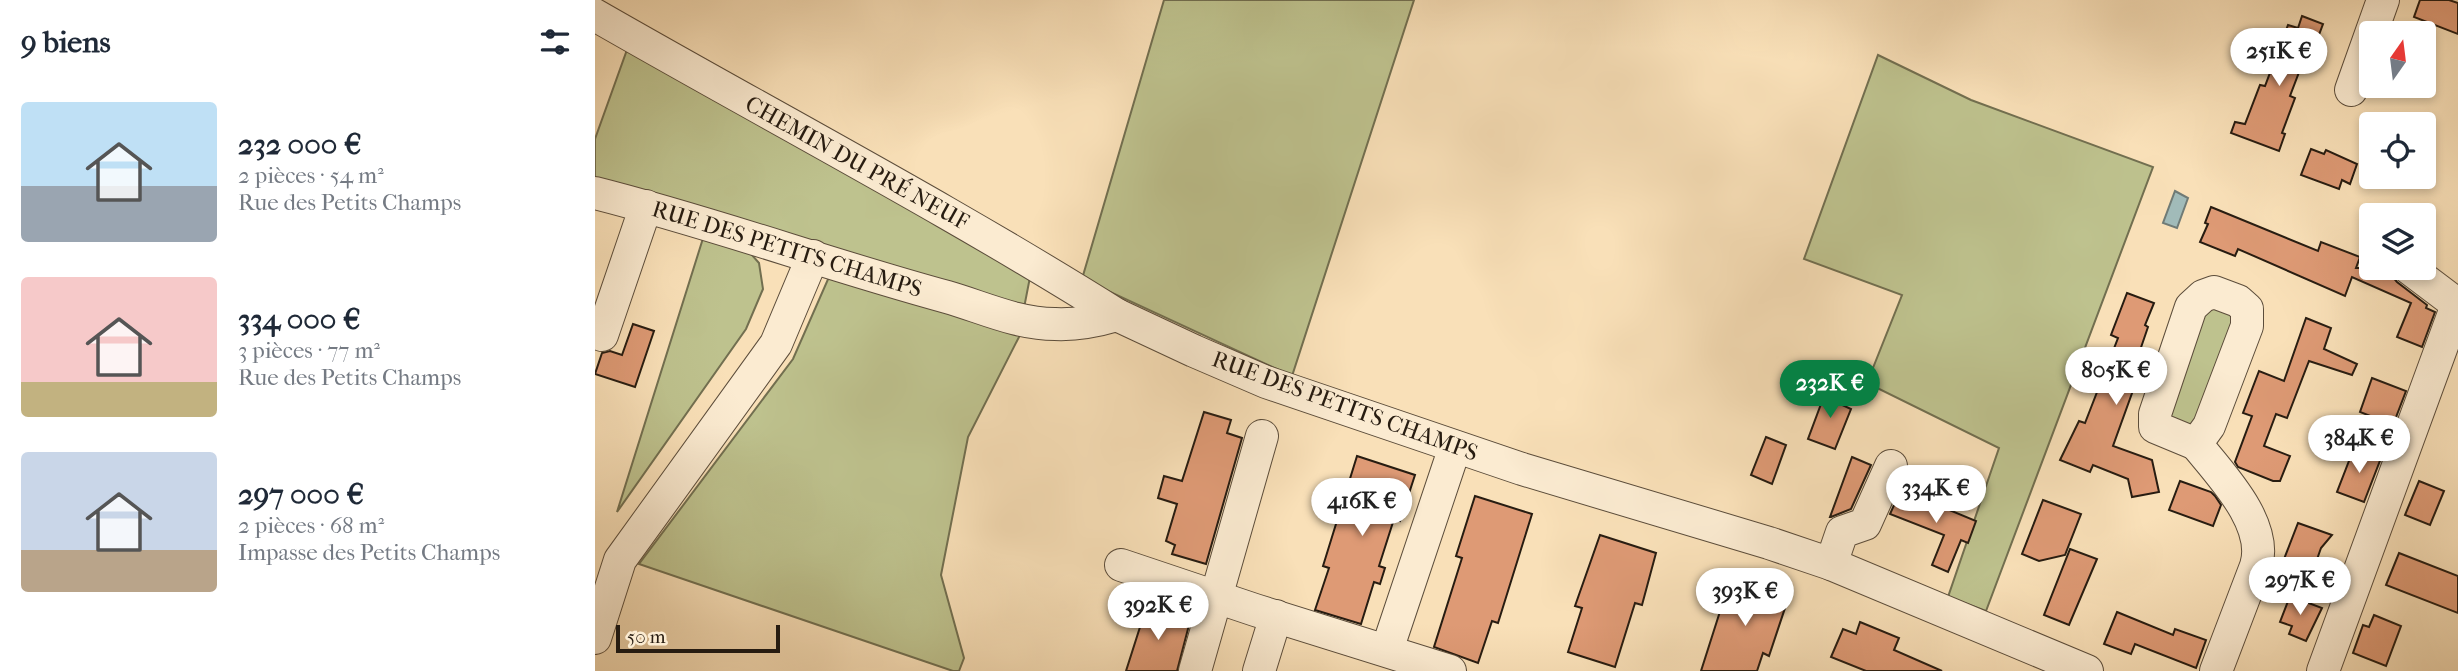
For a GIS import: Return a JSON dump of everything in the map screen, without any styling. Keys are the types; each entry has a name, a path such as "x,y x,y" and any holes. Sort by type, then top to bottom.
{"street":[{"path":"2351,90 2383,0"},
{"name":"CHEMIN DU PRÉ NEUF","path":"595,15 892,180 1043,268 1117,315"},
{"name":"RUE DES PETITS CHAMPS","path":"595,193 813,256 1006,317 1053,325 1092,322 1117,315 1266,382 1522,469 1769,542 1831,564 2087,671"},
{"path":"602,335 646,206"},
{"path":"595,638 620,560 776,344 813,256"},
{"path":"2323,671 2458,305 2425,280"},
{"path":"1195,671 1262,436"},
{"path":"2196,444 2238,496 2258,539 2259,555 2256,566 2216,671"},
{"path":"1387,650 1455,447"},
{"path":"1831,564 1842,532 1865,524 1891,466"},
{"path":"1121,565 1450,671"},
{"path":"1259,671 1276,616"}],"green space":[{"path":"1164,0 1414,0 1292,376 1082,279"},
{"path":"628,47 1031,272 1024,308 595,183 595,139"},
{"path":"1878,55 1971,100 2153,167 1986,611 1948,597 1999,448 1867,383 1902,295 1804,259"},
{"path":"705,232 744,246 759,263 763,289 746,329 617,512"},
{"path":"829,277 1020,335 968,437 941,575 964,658 959,671 639,564 793,359"},
{"path":"2208,302 2235,313 2194,430 2164,421"}],"water":[{"path":"2175,191 2188,198 2177,228 2163,223"}],"building":[{"path":"2420,0 2449,0 2458,3 2458,34 2436,26 2436,21 2414,17"},
{"path":"2302,16 2323,24 2314,48 2309,46 2290,96 2295,98 2282,133 2285,134 2279,151 2231,133 2235,122 2245,124 2260,85 2265,86 2288,25 2298,28"},
{"path":"2311,149 2324,154 2326,150 2357,164 2350,184 2342,180 2339,189 2301,175"},
{"path":"2211,207 2318,251 2321,242 2359,257 2356,268 2359,268 2359,280 2395,280 2427,305 2426,308 2435,312 2422,347 2397,337 2411,303 2352,277 2345,296 2238,249 2235,256 2200,242 2208,224 2205,223"},
{"path":"2127,293 2154,303 2145,325 2148,327 2134,368 2140,371 2113,446 2152,460 2159,492 2132,497 2128,479 2093,465 2090,472 2060,460 2079,421 2085,423 2118,338 2111,335"},
{"path":"2306,318 2331,328 2324,349 2357,364 2352,375 2309,361 2287,418 2276,414 2264,446 2290,456 2280,481 2273,481 2238,467 2235,462 2252,416 2243,413 2259,371 2284,381"},
{"path":"633,324 654,331 635,387 595,374 602,353 610,351 622,355"},
{"path":"2372,378 2406,391 2393,425 2360,412"},
{"path":"1827,388 1844,394 1840,404 1851,409 1835,449 1808,439"},
{"path":"1204,412 1231,420 1227,433 1242,438 1206,564 1172,554 1175,545 1166,541 1177,504 1158,498 1164,476 1182,481"},
{"path":"2321,422 2348,432 2342,450 2314,440"},
{"path":"1766,437 1786,445 1772,484 1751,475"},
{"path":"2354,448 2381,458 2364,502 2337,492"},
{"path":"1357,456 1415,475 1400,521 1394,519 1379,566 1385,568 1380,584 1374,582 1361,624 1315,610 1329,568 1323,566"},
{"path":"1852,457 1871,465 1851,509 1830,517"},
{"path":"2180,481 2211,492 2215,496 2221,505 2213,526 2169,510"},
{"path":"2419,481 2444,491 2430,525 2405,515"},
{"path":"1901,490 1976,521 1968,543 1961,540 1948,572 1932,565 1944,535 1890,514"},
{"path":"1475,496 1532,514 1498,623 1492,621 1478,663 1434,647 1462,558 1456,556"},
{"path":"2043,500 2081,514 2065,555 2039,561 2022,554"},
{"path":"2298,523 2332,535 2321,548 2301,594 2274,585"},
{"path":"1600,535 1656,553 1642,605 1635,603 1615,667 1568,652 1582,608 1575,606"},
{"path":"2070,549 2097,559 2069,625 2044,615"},
{"path":"2399,553 2458,576 2458,613 2386,585"},
{"path":"1731,577 1787,595 1787,602 1769,656 1763,653 1757,671 1701,671"},
{"path":"2290,596 2322,608 2306,641 2289,634 2292,626 2280,622"},
{"path":"1148,602 1174,610 1171,620 1189,625 1177,671 1126,671"},
{"path":"2117,612 2173,635 2175,629 2206,640 2196,668 2135,644 2131,654 2104,644"},
{"path":"2374,615 2401,626 2386,666 2353,653 2363,625 2369,627"},
{"path":"1860,622 1899,638 1894,650 1942,671 1866,671 1831,657 1843,629 1856,634"}]}
